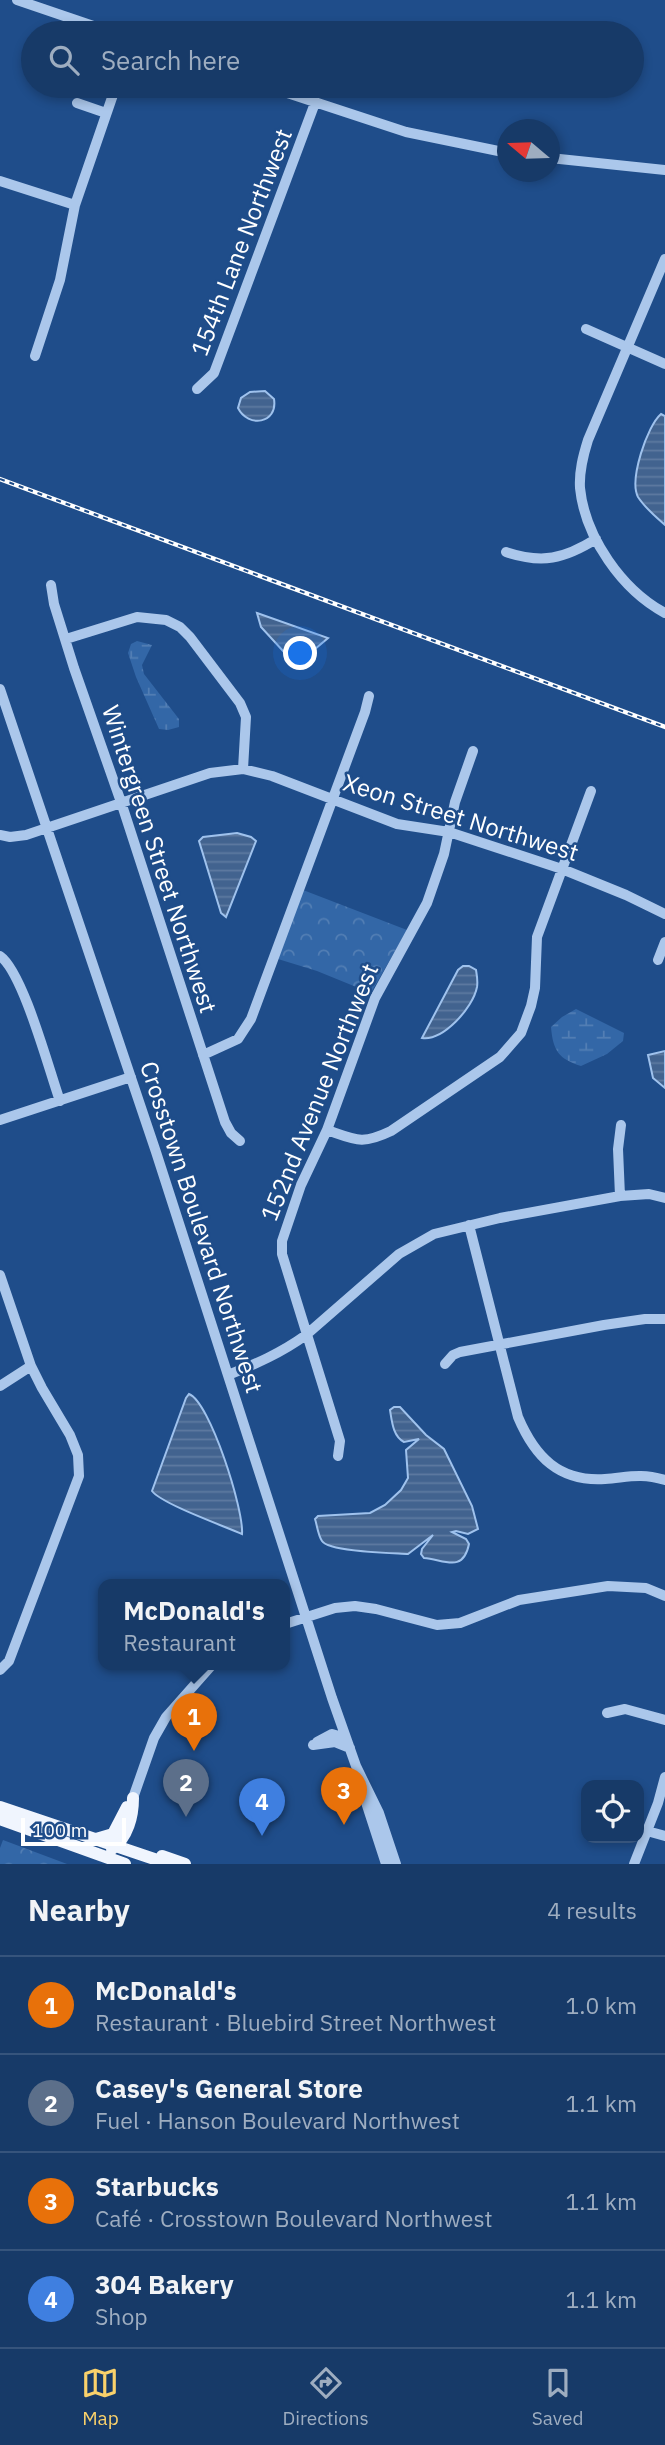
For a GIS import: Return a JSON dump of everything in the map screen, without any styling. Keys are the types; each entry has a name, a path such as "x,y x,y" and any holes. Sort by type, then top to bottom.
{"main road":[{"path":"109,1858 125,1833 133,1811 133,1798"},
{"path":"0,1807 96,1839 113,1834 133,1798"},
{"path":"0,1819 65,1841 75,1840 111,1850 109,1858"},
{"path":"125,1833 130,1844 185,1864"},
{"path":"96,1839 109,1858 125,1864"},
{"path":"65,1841 72,1848 96,1859 169,1864"},
{"path":"109,1858 122,1854 152,1864"}],"street":[{"path":"17,0 79,21"},
{"path":"35,356 60,280 75,205 112,98"},
{"path":"301,98 415,134 497,151"},
{"path":"76,103 106,113"},
{"name":"154th Lane Northwest","path":"197,389 214,373 315,103"},
{"path":"560,159 665,170"},
{"path":"0,181 75,205"},
{"path":"665,259 588,440 582,461 580,485 583,507 596,539 616,570 634,590 665,613"},
{"path":"586,329 665,364"},
{"path":"506,552 524,558 546,559 569,555 596,539"},
{"name":"Wintergreen Street Northwest","path":"51,585 54,604 74,668 121,802 225,1122 240,1141"},
{"path":"66,639 137,617 166,620 180,627 240,703 246,717 243,769"},
{"name":"Crosstown Boulevard Northwest","path":"0,689 131,1077 348,1743 361,1779 379,1813 396,1864"},
{"path":"203,1055 238,1039 251,1018 369,696"},
{"name":"152nd Avenue Northwest","path":"338,1456 341,1441 282,1254 282,1241 301,1185 327,1130 375,998 427,903 449,832 455,802 473,751"},
{"name":"Xeon Street Northwest","path":"0,835 18,837 219,771 243,769 272,776 397,824 449,832 562,869 665,914"},
{"path":"327,1130 354,1139 371,1141 391,1131 500,1057 513,1044 521,1033 536,988 537,937 591,791"},
{"path":"658,960 665,942"},
{"path":"0,956 21,984 60,1101"},
{"path":"0,1121 131,1077"},
{"path":"620,1196 618,1149 621,1125"},
{"path":"228,1376 268,1360 306,1335 399,1254 433,1234 469,1224 620,1196 649,1194 665,1198"},
{"path":"469,1224 519,1417 525,1433 541,1457 566,1472 590,1479 648,1475 665,1480"},
{"path":"0,1275 31,1366 70,1435 78,1455 79,1476 9,1661 0,1670"},
{"path":"445,1364 460,1352 604,1325 665,1319"},
{"path":"0,1386 31,1366"},
{"path":"290,1622 343,1607 362,1607 437,1625 460,1623 519,1600 608,1586 646,1588 665,1595"},
{"path":"133,1798 154,1738 166,1717 208,1670"},
{"path":"607,1713 625,1709 665,1720"},
{"path":"634,1864 665,1777"},
{"name":"Crosstown Boulevard Northwest","path":"361,1779 362,1791 386,1864"},
{"path":"647,1831 665,1836"}],"green space":[{"path":"137,641 152,645 142,665 144,674 179,719 179,727 159,729 128,653 131,644"},
{"path":"303,890 407,930 371,993 317,971 278,959"},
{"path":"576,1009 624,1033 623,1041 607,1054 581,1066 558,1053 551,1027"},
{"path":"3,1840 67,1864 0,1864"}],"shaded area":[{"path":"265,391 274,399 271,414 261,420 248,419 238,408 241,398 250,392"},
{"path":"661,414 665,416 665,525 644,505 636,489 638,466 645,441"},
{"path":"257,613 328,638 294,663 261,627"},
{"path":"237,833 256,841 226,917 221,913 199,841 203,837"},
{"path":"463,966 476,970 477,987 470,1004 448,1029 430,1038 422,1038 458,970"},
{"path":"665,1051 665,1088 653,1078 648,1055"},
{"path":"189,1394 197,1401 216,1435 238,1503 242,1534 180,1508 152,1491"},
{"path":"400,1407 426,1435 444,1449 472,1506 478,1529 468,1534 452,1532 466,1539 469,1544 462,1559 457,1562 424,1558 422,1549 433,1535 408,1554 336,1548 322,1541 315,1519 318,1516 370,1513 385,1505 401,1490 408,1478 406,1450 419,1439 404,1442 397,1436 390,1410"}],"railway":[{"path":"0,479 665,727"}],"place":[{"name":"McDonald's","path":"194,1751"},
{"name":"Casey's General Store","path":"186,1817"},
{"name":"Starbucks","path":"344,1825"},
{"name":"304 Bakery","path":"262,1836"}]}
